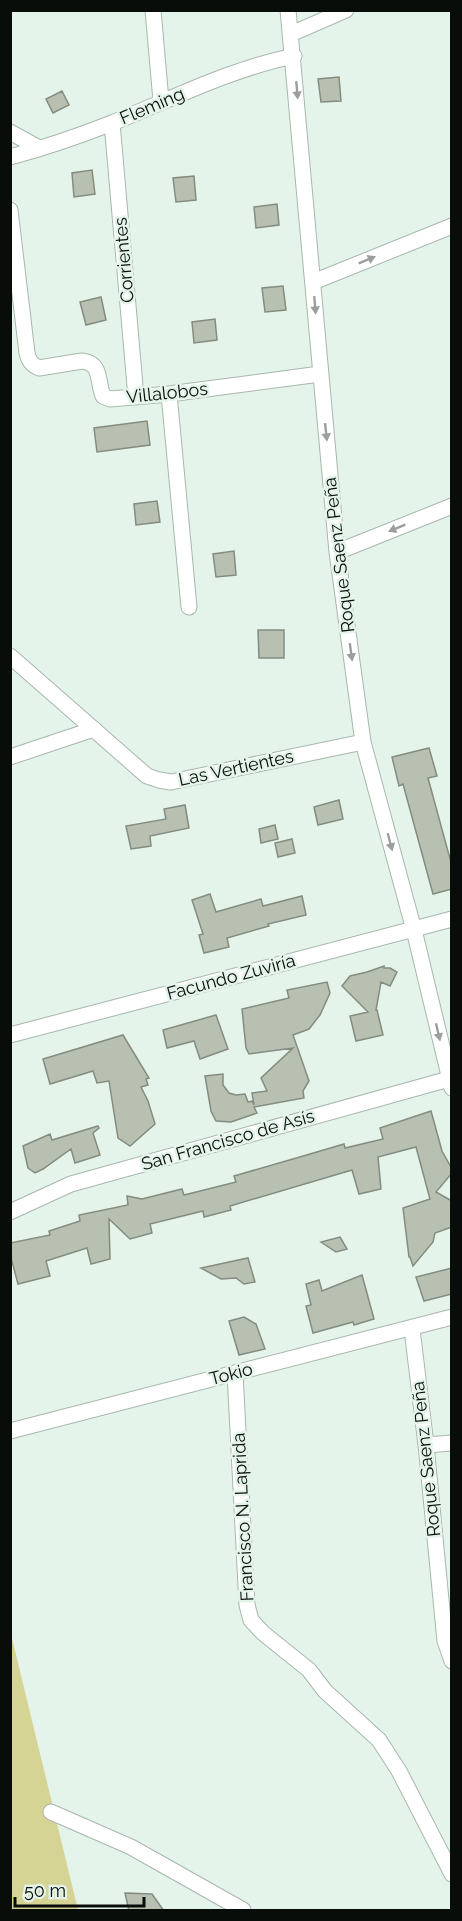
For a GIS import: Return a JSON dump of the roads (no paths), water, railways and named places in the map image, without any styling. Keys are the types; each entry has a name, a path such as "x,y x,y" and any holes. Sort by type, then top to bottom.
{"street":[{"path":"153,10 161,101"},
{"name":"Roque Saenz Peña","path":"288,10 338,552 363,742 414,930 450,1084"},
{"path":"291,34 346,10"},
{"name":"Fleming","path":"10,157 112,123 161,101 260,63 294,56"},
{"name":"Corrientes","path":"112,123 136,397"},
{"path":"10,132 39,148"},
{"name":"Villalobos","path":"10,210 27,353 29,361 39,368 82,361 89,362 98,372 103,396 110,399 169,394 320,374"},
{"path":"313,282 452,226"},
{"path":"169,394 189,607"},
{"path":"338,552 452,506"},
{"name":"Las Vertientes","path":"10,656 147,776 159,780 171,782 363,742"},
{"path":"10,757 94,729"},
{"name":"Facundo Zuviría","path":"12,1031 452,919"},
{"name":"San Francisco de Asís","path":"10,1212 71,1184 450,1084"},
{"name":"Tokio","path":"10,1431 452,1317"},
{"name":"Roque Saenz Peña","path":"412,1329 445,1641 451,1660"},
{"name":"Francisco N. Laprida","path":"235,1373 247,1605 251,1620 263,1633 309,1670 325,1691 379,1740 399,1771 452,1874"},
{"path":"426,1445 452,1443"},
{"path":"51,1812 131,1847 243,1911"}]}
